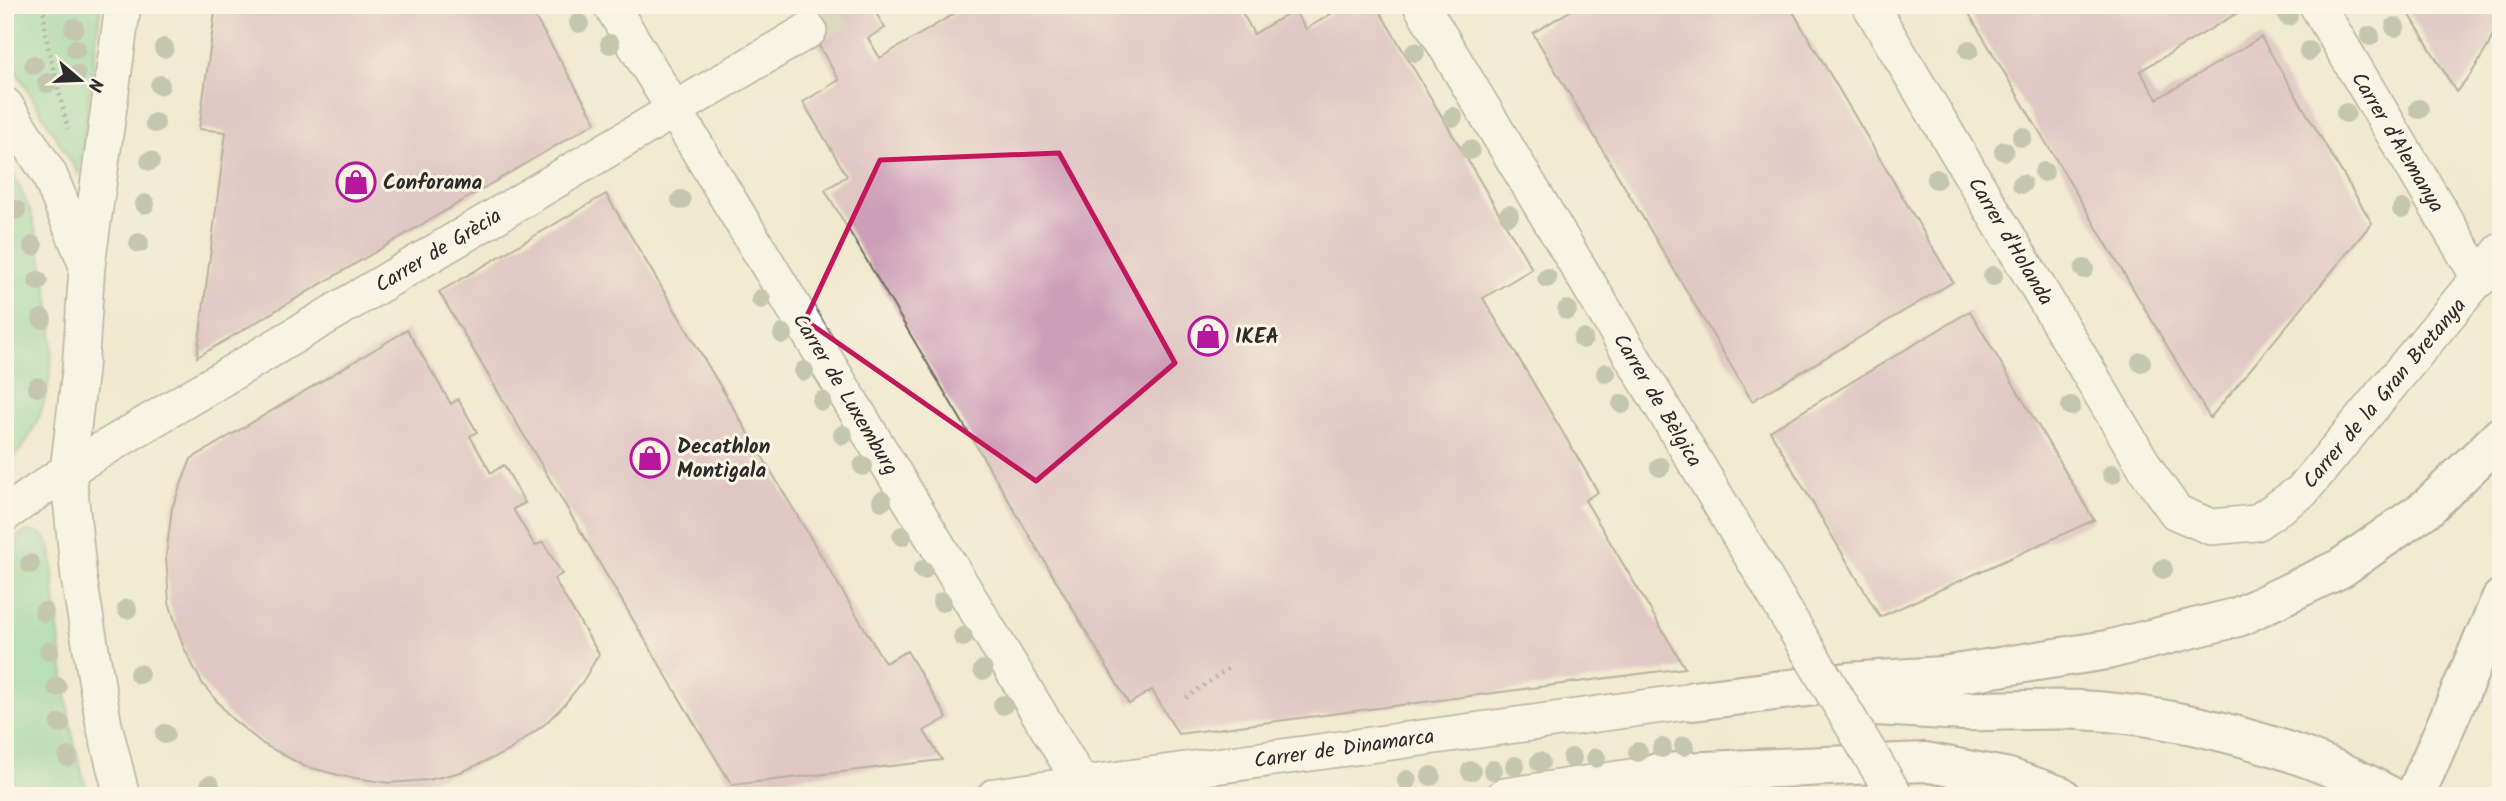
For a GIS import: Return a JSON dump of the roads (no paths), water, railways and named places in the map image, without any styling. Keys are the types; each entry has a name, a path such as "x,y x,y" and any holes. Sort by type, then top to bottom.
{"highway":[{"path":"1693,701 1847,682 1942,676 2107,650 2238,617 2341,568 2428,507 2501,436"},
{"path":"2415,796 2501,599"},
{"path":"1693,701 1901,706 1963,711 2079,710 2158,719 2241,737 2361,779 2390,796"},
{"path":"1657,773 1906,726 1963,711"},
{"path":"1657,773 1925,762 2010,778 2061,796"}],"street":[{"path":"122,796 104,724 79,579 68,470 88,266 123,5"},
{"name":"Carrer de Luxemburg","path":"611,5 1081,783"},
{"name":"Carrer de Bèlgica","path":"1421,5 1895,796"},
{"name":"Carrer d'Holanda","path":"1870,5 2151,477"},
{"name":"Carrer d'Alemanya","path":"2317,5 2480,279"},
{"name":"Carrer de Grècia","path":"5,514 68,470 809,30"},
{"path":"5,105 49,174 88,266"},
{"name":"Carrer de la Gran Bretanya","path":"2151,477 2176,512 2211,527 2256,523 2302,491 2501,251"},
{"name":"Carrer de Dinamarca","path":"995,796 1693,701"},
{"path":"104,724 125,768 148,796"},
{"path":"1504,796 1657,773"}],"tunnel":[{"path":"809,30 852,5"}],"place":[{"name":"Conforama","path":"356,182"},
{"name":"IKEA","path":"1208,336"},
{"name":"Decathlon Montigala","path":"650,458"}]}
